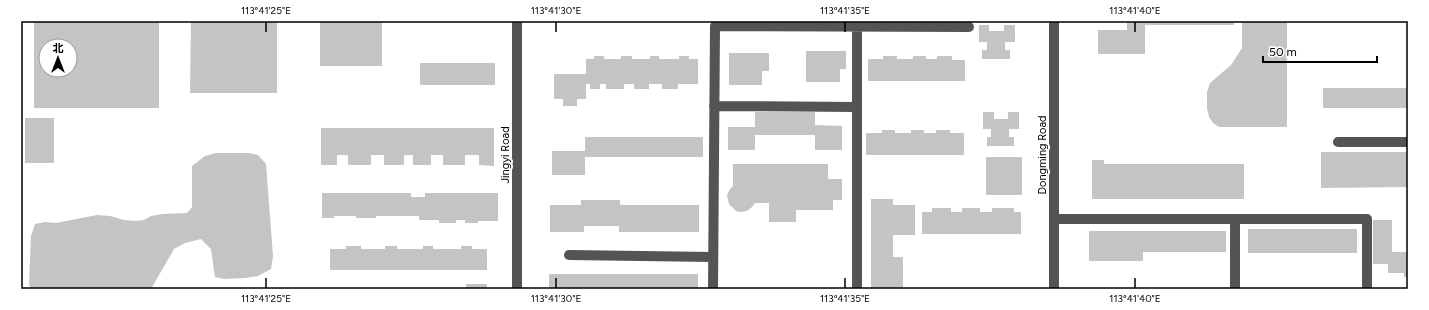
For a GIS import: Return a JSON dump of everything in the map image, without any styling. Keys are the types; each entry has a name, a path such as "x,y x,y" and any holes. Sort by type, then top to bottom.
{"street":[{"name":"Jingyi Road","path":"517,21 517,289"},
{"name":"Dongming Road","path":"1054,21 1054,289"},
{"path":"713,289 715,26 969,26"},
{"path":"857,26 857,289"},
{"path":"714,106 857,107"},
{"path":"1338,142 1408,142"},
{"path":"1054,219 1367,219 1367,289"},
{"path":"1235,219 1235,289"},
{"path":"569,255 713,257"}],"building":[{"path":"34,21 159,21 159,108 34,108"},
{"path":"191,21 277,21 277,93 190,93"},
{"path":"320,21 382,21 382,66 320,66"},
{"path":"1127,21 1234,21 1234,25 1145,25 1145,54 1098,54 1098,30 1127,30"},
{"path":"1242,21 1287,21 1287,127 1219,127 1213,123 1209,117 1207,108 1207,92 1210,83 1231,65 1242,48"},
{"path":"979,25 989,25 989,31 1004,31 1004,25 1015,25 1015,42 1005,42 1005,50 1010,50 1010,59 982,59 982,50 987,50 987,42 979,42"},
{"path":"806,51 846,51 846,69 840,69 840,82 806,82"},
{"path":"729,53 769,53 769,71 762,71 762,85 729,85"},
{"path":"594,56 604,56 604,59 621,59 621,56 632,56 632,59 650,59 650,56 659,56 659,59 679,59 679,56 689,56 689,59 698,59 698,84 678,84 678,89 662,89 662,84 649,84 649,89 634,89 634,84 624,84 624,89 606,89 606,84 600,84 600,89 590,89 590,84 586,84 586,99 577,99 577,106 563,106 563,99 554,99 554,74 586,74 586,59 594,59"},
{"path":"883,56 897,56 897,59 913,59 913,56 926,56 926,59 937,59 937,56 952,56 952,60 965,60 965,81 868,81 868,59 883,59"},
{"path":"420,63 495,63 495,85 420,85"},
{"path":"1323,88 1408,88 1408,108 1323,108"},
{"path":"755,112 815,112 815,125 842,126 842,150 815,150 815,135 755,135 755,150 728,150 728,127 755,127"},
{"path":"983,112 994,112 994,119 1008,119 1008,112 1019,112 1019,129 1009,129 1009,137 1014,137 1014,146 987,146 987,137 991,137 991,129 983,129"},
{"path":"25,118 54,118 54,163 25,163"},
{"path":"321,128 494,128 494,166 479,165 479,155 465,155 465,165 443,165 443,155 431,155 431,165 413,165 413,155 404,155 404,165 384,165 384,155 371,155 371,165 348,165 348,155 337,155 337,165 321,165"},
{"path":"882,130 895,130 895,133 911,133 911,130 924,130 924,133 936,133 936,130 950,130 950,133 964,133 964,155 866,155 866,133 882,133"},
{"path":"585,137 703,137 703,157 585,157 585,175 552,175 552,151 585,151"},
{"path":"1321,152 1408,152 1408,187 1321,188"},
{"path":"216,153 249,153 258,155 266,164 273,256 271,269 258,276 246,278 224,279 215,277 211,249 201,239 185,243 174,249 151,289 31,289 29,285 31,236 35,224 45,222 56,223 97,215 135,221 144,220 151,216 163,214 187,213 192,207 192,166 205,156"},
{"path":"986,157 1022,157 1022,195 986,195"},
{"path":"1092,160 1104,160 1104,164 1244,164 1244,199 1092,199"},
{"path":"733,164 828,164 828,179 842,179 842,200 833,200 833,210 796,210 796,222 769,222 769,203 755,203 747,211 741,212 736,211 729,204 727,195 733,186"},
{"path":"322,193 411,193 411,197 425,197 425,193 498,193 498,221 478,221 478,223 465,223 465,220 456,220 456,223 439,223 439,220 419,220 419,216 376,216 376,218 356,218 356,216 334,216 334,218 322,218"},
{"path":"871,199 893,199 893,205 915,205 915,235 893,235 893,257 903,257 903,289 871,289"},
{"path":"581,200 620,200 620,205 699,205 699,232 619,232 619,226 584,226 584,232 550,232 550,205 581,205"},
{"path":"932,208 951,208 951,212 962,212 962,208 980,208 980,212 992,212 992,208 1014,208 1014,212 1021,212 1021,234 922,234 922,212 932,212"},
{"path":"1373,220 1392,220 1392,252 1408,252 1408,277 1404,277 1404,273 1388,273 1388,264 1373,264"},
{"path":"1248,229 1357,229 1357,253 1248,253"},
{"path":"1089,231 1226,231 1226,252 1143,252 1143,261 1089,261"},
{"path":"346,246 361,246 361,249 385,249 385,246 397,246 397,249 423,249 423,246 433,246 433,249 461,249 461,246 472,246 472,249 487,249 487,270 330,270 330,249 346,249"},
{"path":"549,274 698,274 698,289 549,289"},
{"path":"466,284 487,284 487,289 466,289"}]}
